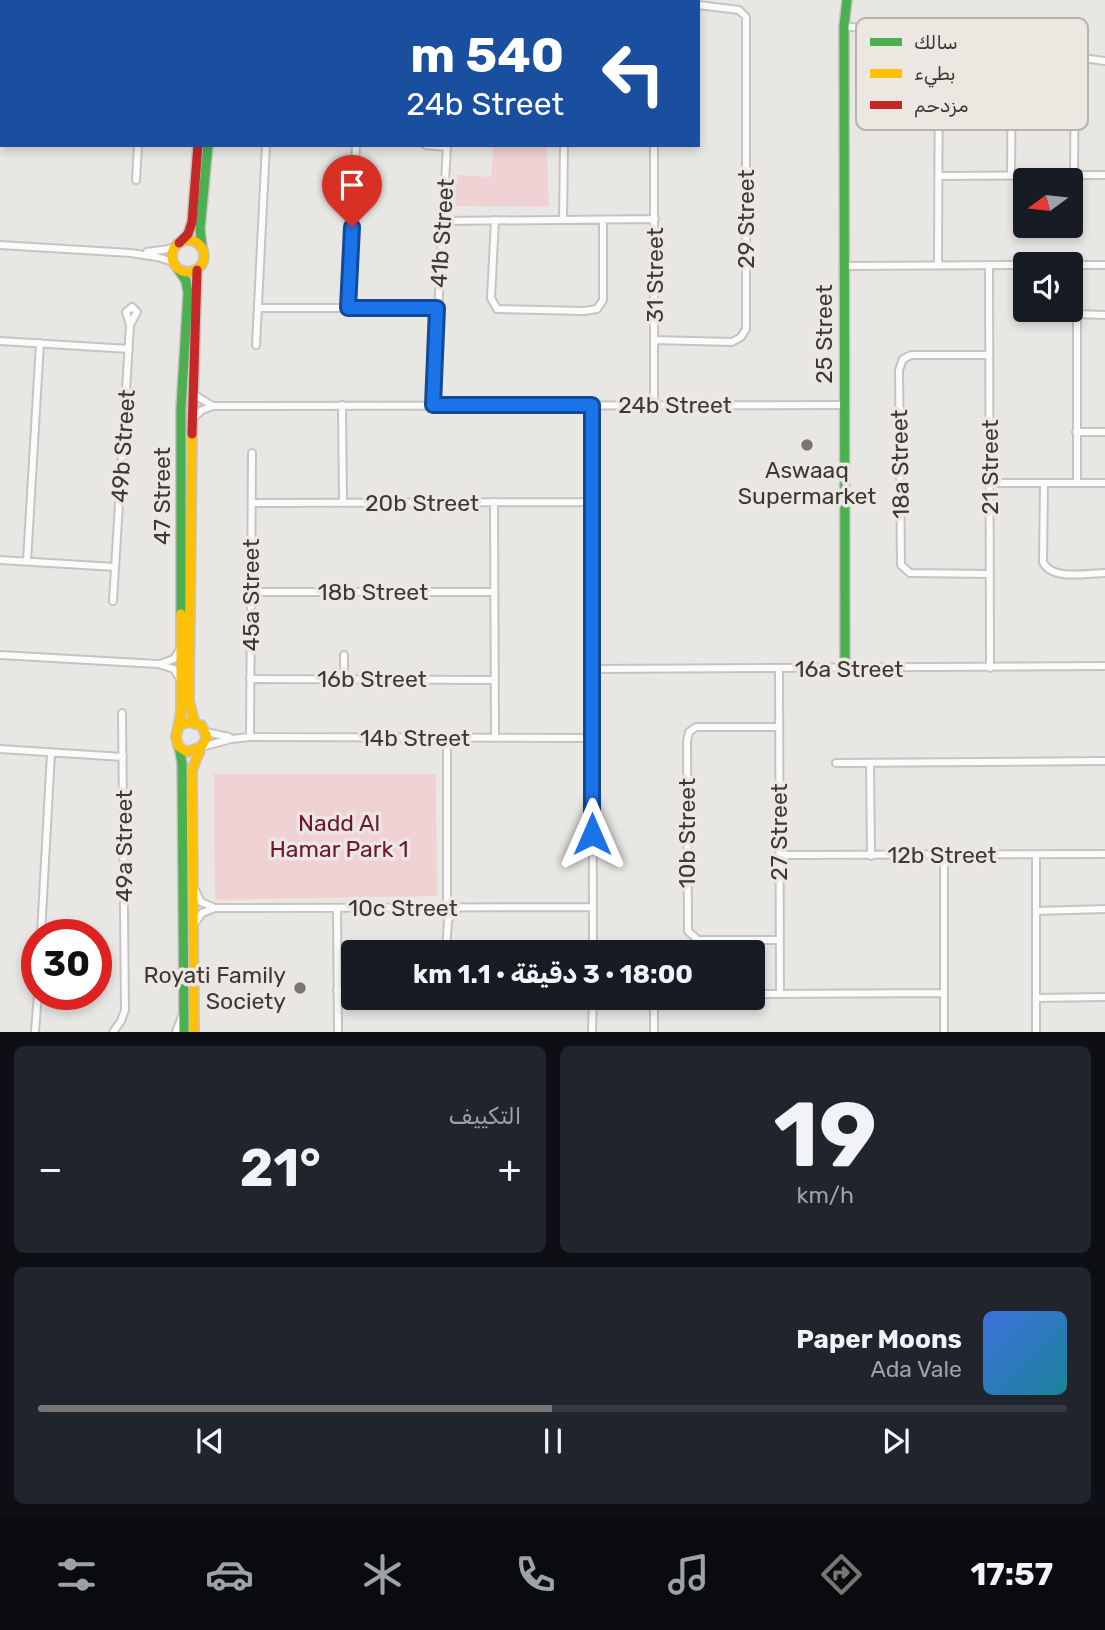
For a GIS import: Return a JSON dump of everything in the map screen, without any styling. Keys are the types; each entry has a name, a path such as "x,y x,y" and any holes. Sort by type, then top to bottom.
{"street":[{"name":"25 Street","path":"845,668 843,266 846,0"},
{"name":"29 Street","path":"654,340 732,342 741,337 746,328 747,26 743,13 730,8 700,5"},
{"path":"844,26 856,28"},
{"path":"938,130 938,265"},
{"path":"938,176 1011,176 1011,130"},
{"path":"1074,130 1074,168"},
{"path":"136,180 138,147"},
{"path":"176,265 172,257 177,244 188,234 192,222 198,147"},
{"path":"0,246 131,253 157,257 189,272 197,270 204,261 200,229 208,147"},
{"path":"256,345 267,147"},
{"path":"348,308 356,147"},
{"name":"41b Street","path":"433,405 447,147"},
{"path":"564,147 564,220"},
{"name":"31 Street","path":"654,147 654,404"},
{"path":"1083,175 1105,175"},
{"path":"442,221 655,219"},
{"path":"495,220 491,293 493,304 502,310 571,311 593,310 601,305 603,300 603,221"},
{"path":"131,253 161,251 194,241 202,247"},
{"name":"47 Street","path":"176,265 186,281 188,293 181,408 180,725"},
{"name":"21 Street","path":"989,265 990,668"},
{"path":"843,266 1013,265"},
{"path":"1083,265 1105,265"},
{"name":"47 Street","path":"195,724 189,701 192,420 197,270"},
{"path":"258,308 437,308"},
{"path":"1083,314 1105,315"},
{"path":"1076,322 1077,483"},
{"name":"49b Street","path":"113,601 130,325"},
{"path":"0,341 129,349"},
{"path":"27,561 40,343"},
{"name":"18a Street","path":"989,355 911,355 903,359 899,370 901,565 910,573 990,574"},
{"path":"193,394 213,406"},
{"path":"342,405 343,503"},
{"path":"592,405 593,940"},
{"name":"24b Street","path":"213,406 844,405"},
{"path":"192,420 199,412 213,406"},
{"path":"1076,432 1105,432"},
{"name":"45a Street","path":"250,737 252,453"},
{"path":"990,483 1105,483"},
{"path":"1044,483 1045,567 1054,573 1105,573"},
{"path":"494,502 495,737"},
{"name":"20b Street","path":"252,503 592,502"},
{"path":"0,560 115,566"},
{"name":"18b Street","path":"251,592 494,592"},
{"path":"158,664 174,659 181,647"},
{"path":"0,655 158,664 174,669 180,680"},
{"path":"344,655 344,679"},
{"name":"16a Street","path":"592,669 1105,666"},
{"name":"27 Street","path":"779,669 780,994"},
{"name":"16b Street","path":"250,679 494,680"},
{"name":"49a Street","path":"113,1031 121,1021 125,1004 122,713"},
{"path":"184,1031 182,763 176,736 180,725 189,722 201,725 206,732 192,770 194,1031"},
{"name":"10b Street","path":"779,727 696,727 687,736 687,753 688,931 698,940 780,940"},
{"name":"14b Street","path":"206,732 238,738"},
{"name":"14b Street","path":"202,748 250,737 592,738"},
{"path":"447,737 447,908"},
{"path":"179,747 187,752 202,748"},
{"path":"0,749 123,757"},
{"path":"42,919 51,752"},
{"path":"836,763 1105,761"},
{"path":"870,763 871,856"},
{"name":"12b Street","path":"779,855 1105,854"},
{"path":"944,855 944,1031"},
{"path":"1036,855 1036,1031"},
{"path":"194,886 201,902 215,908"},
{"path":"431,907 442,914 446,932"},
{"name":"10c Street","path":"215,908 592,907"},
{"path":"193,926 202,913 215,908"},
{"path":"337,908 338,1031"},
{"path":"446,940 449,916 458,908"},
{"path":"1036,911 1105,909"},
{"path":"765,994 944,993"},
{"path":"1036,998 1105,997"},
{"path":"35,1031 37,1010"},
{"path":"592,1031 593,1010"},
{"path":"654,1010 654,1031"},
{"path":"176,1031 183,1015"}],"green space":[{"path":"494,147 547,147 549,207 455,206 457,175 491,177"},
{"name":"Nadd Al Hamar Park 1","path":"214,774 436,774 437,896 215,900"}],"traffic: fast":[{"path":"845,668 844,26 847,0"},
{"path":"202,247 200,229 208,147"},
{"path":"178,269 186,281 188,293 181,408 181,614"},
{"path":"179,747 182,763 184,1032"}],"traffic: slow":[{"path":"188,240 199,245 204,256 199,267 188,272 177,267 172,256 177,245 188,240"},
{"path":"192,434 189,701 195,724"},
{"path":"180,725 189,722 201,725 207,737 201,747 187,752 178,746 176,737 181,712 181,614"},
{"path":"194,1032 192,770 200,750"}],"traffic: jam":[{"path":"179,243 188,234 192,222 198,147"},
{"path":"192,434 197,270"}],"place":[{"name":"Aswaaq Supermarket","path":"807,445"},
{"name":"Royati Family Society","path":"300,988"}],"route":[{"path":"352,227 348,308 437,308 433,405 592,405 592,834"}]}
